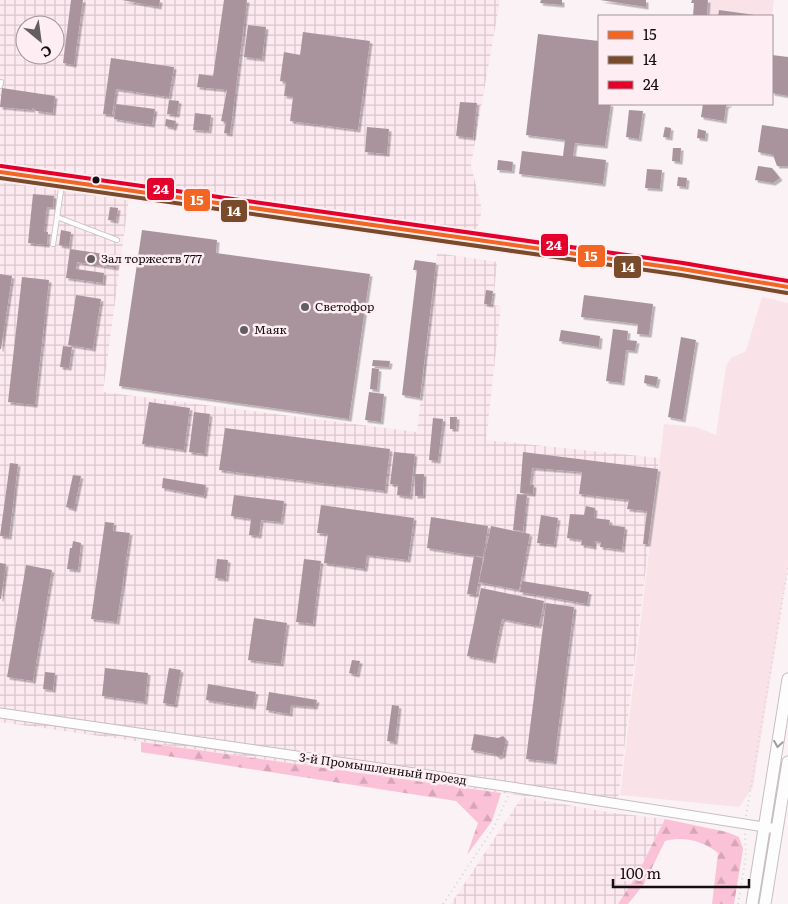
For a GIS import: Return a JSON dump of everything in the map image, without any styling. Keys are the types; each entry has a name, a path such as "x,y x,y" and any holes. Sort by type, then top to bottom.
{"street":[{"path":"0,172 682,269 788,287"},
{"path":"752,904 788,679"},
{"name":"3-й Промышленный проезд","path":"0,712 511,787 777,829"},
{"path":"765,904 788,762"}],"lane":[{"path":"0,86 1,82"},
{"path":"53,244 63,181"},
{"path":"57,217 117,240"}],"path":[{"path":"738,904 746,856 744,824 788,566"},
{"path":"443,904 493,829 511,787"}],"shaded area":[{"path":"0,0 500,0 471,165 482,210 477,230 131,182 103,392 417,432 437,253 497,262 493,305 501,306 486,440 659,458 617,809 0,722"},
{"path":"709,0 774,0 772,15 751,15 719,10 718,15 707,15"},
{"path":"762,297 788,303 788,567 753,787 739,807 620,795 664,424 696,427 716,435 726,366 731,358 746,351"},
{"path":"522,797 614,813 665,819 638,873 618,904 451,904"}],"green space":[{"path":"141,742 501,793 492,821 467,855 478,823 456,801 141,752"},
{"path":"665,819 727,832 739,837 743,849 734,904 712,904 718,853 706,845 686,839 679,839 665,841 644,884 628,904 618,904 638,873"}],"building":[{"path":"71,0 83,0 74,65 65,63 65,47"},
{"path":"122,0 160,0 159,7"},
{"path":"224,0 247,0 230,134 224,133 226,122 221,121 227,90 197,87 199,74 213,76"},
{"path":"541,0 562,0 562,5 540,3"},
{"path":"600,0 646,0 646,7"},
{"path":"692,0 708,0 707,15 693,15 694,3 691,3"},
{"path":"719,10 755,15 718,15"},
{"path":"248,25 266,27 262,59 244,57"},
{"path":"303,32 370,41 358,130 290,121 293,97 284,96 286,82 280,81 284,52 300,55"},
{"path":"538,34 598,41 598,105 611,105 605,146 575,143 573,156 606,160 603,184 519,174 522,151 563,156 565,140 526,135"},
{"path":"773,55 788,57 788,96 773,93"},
{"path":"111,58 174,67 169,97 116,89 112,115 103,114"},
{"path":"2,88 55,96 53,113 36,111 36,108 32,108 32,110 0,107"},
{"path":"169,100 179,101 177,115 167,114"},
{"path":"460,102 477,103 473,138 456,136"},
{"path":"116,104 155,109 152,125 114,119"},
{"path":"703,105 728,105 726,106 724,121 701,117"},
{"path":"629,110 643,111 639,139 626,137"},
{"path":"195,113 211,115 209,131 193,130"},
{"path":"166,119 176,121 174,128 165,126"},
{"path":"762,125 788,129 788,166 777,166 773,155 758,152"},
{"path":"367,127 389,129 387,154 365,152"},
{"path":"665,127 671,128 670,138 663,137"},
{"path":"698,129 706,131 705,139 697,138"},
{"path":"673,148 681,148 680,162 672,161"},
{"path":"498,160 513,162 512,171 497,170"},
{"path":"758,166 772,168 780,178 773,183 755,180"},
{"path":"647,169 662,170 660,189 645,188"},
{"path":"678,177 687,178 686,187 677,186"},
{"path":"33,194 54,196 53,207 47,207 44,232 48,232 47,245 28,243"},
{"path":"110,207 118,208 116,221 108,220"},
{"path":"61,230 71,232 69,247 59,245"},
{"name":"Маяк","path":"142,230 217,240 216,253 370,274 349,419 119,386"},
{"path":"70,249 118,256 116,268 77,262 76,269 104,273 103,283 66,278"},
{"path":"415,260 436,263 420,398 402,395 417,270 413,270"},
{"path":"0,274 12,276 1,349 0,349"},
{"path":"22,277 49,280 35,405 8,402"},
{"path":"486,290 493,291 491,305 484,304"},
{"path":"76,295 101,299 93,349 68,345"},
{"path":"584,295 653,304 649,335 637,334 638,324 581,317"},
{"path":"613,329 628,331 627,340 637,341 635,351 626,350 622,383 606,381"},
{"path":"561,330 600,336 599,347 559,341"},
{"path":"681,337 696,340 683,420 668,417"},
{"path":"63,346 72,347 69,368 60,367"},
{"path":"373,360 390,361 389,367 372,366"},
{"path":"372,368 379,369 377,390 370,389"},
{"path":"645,375 658,377 656,386 644,383"},
{"path":"369,392 384,394 381,422 365,420"},
{"path":"149,402 190,408 184,450 142,444"},
{"path":"194,412 210,414 205,454 189,452"},
{"path":"450,417 457,417 456,429 450,429"},
{"path":"433,418 443,419 438,461 429,460"},
{"path":"225,428 390,449 385,491 219,470"},
{"path":"394,452 415,454 410,497 397,495 398,485 390,484"},
{"path":"523,452 658,469 648,544 643,544 647,511 627,509 629,500 579,494 582,472 532,468 530,485 534,485 533,494 520,493"},
{"path":"10,463 18,464 9,537 0,536"},
{"path":"415,474 424,474 423,496 415,496"},
{"path":"73,475 81,476 74,509 66,507"},
{"path":"163,478 206,485 204,496 162,488"},
{"path":"517,494 527,495 523,531 513,530"},
{"path":"234,495 284,501 281,522 261,520 259,536 249,535 251,519 231,516"},
{"path":"321,505 414,518 408,560 367,555 365,569 324,563 328,534 317,533"},
{"path":"586,506 595,508 594,518 610,520 609,525 625,527 622,550 600,547 601,542 594,541 594,547 581,545 582,540 567,538 570,514 584,515"},
{"path":"541,515 558,518 554,545 537,543"},
{"path":"431,517 488,526 483,557 427,548"},
{"path":"105,522 114,523 113,531 130,533 117,622 91,619"},
{"path":"491,526 530,534 519,590 479,582"},
{"path":"73,541 81,543 78,570 67,569"},
{"path":"474,556 483,558 476,595 467,594"},
{"path":"217,559 228,560 226,579 215,578"},
{"path":"304,559 321,561 313,624 296,622"},
{"path":"0,563 6,564 1,599 0,599"},
{"path":"26,565 52,570 33,681 7,677"},
{"path":"522,581 589,592 587,604 520,592"},
{"path":"481,588 544,601 539,626 502,619 493,661 467,656"},
{"path":"546,603 574,607 554,762 526,759"},
{"path":"254,618 287,623 281,664 248,660"},
{"path":"352,660 360,661 357,675 349,673"},
{"path":"105,668 148,673 145,702 102,696"},
{"path":"169,668 181,670 175,705 163,703"},
{"path":"45,672 55,673 53,690 43,689"},
{"path":"208,684 256,692 253,707 206,700"},
{"path":"269,692 317,700 315,707 291,705 290,714 266,710"},
{"path":"392,705 399,706 395,742 387,741"},
{"path":"474,734 498,738 503,736 506,739 503,755 498,757 495,754 471,750"}],"transit line":[{"name":"24","path":"1,166 683,263 788,281"},
{"name":"15","path":"0,172 682,269 788,287"},
{"name":"14","path":"0,178 681,275 787,293"}],"place":[{"name":"Зал торжеств 777","path":"91,259"},
{"name":"Светофор","path":"305,307"},
{"name":"Маяк","path":"244,330"}]}
